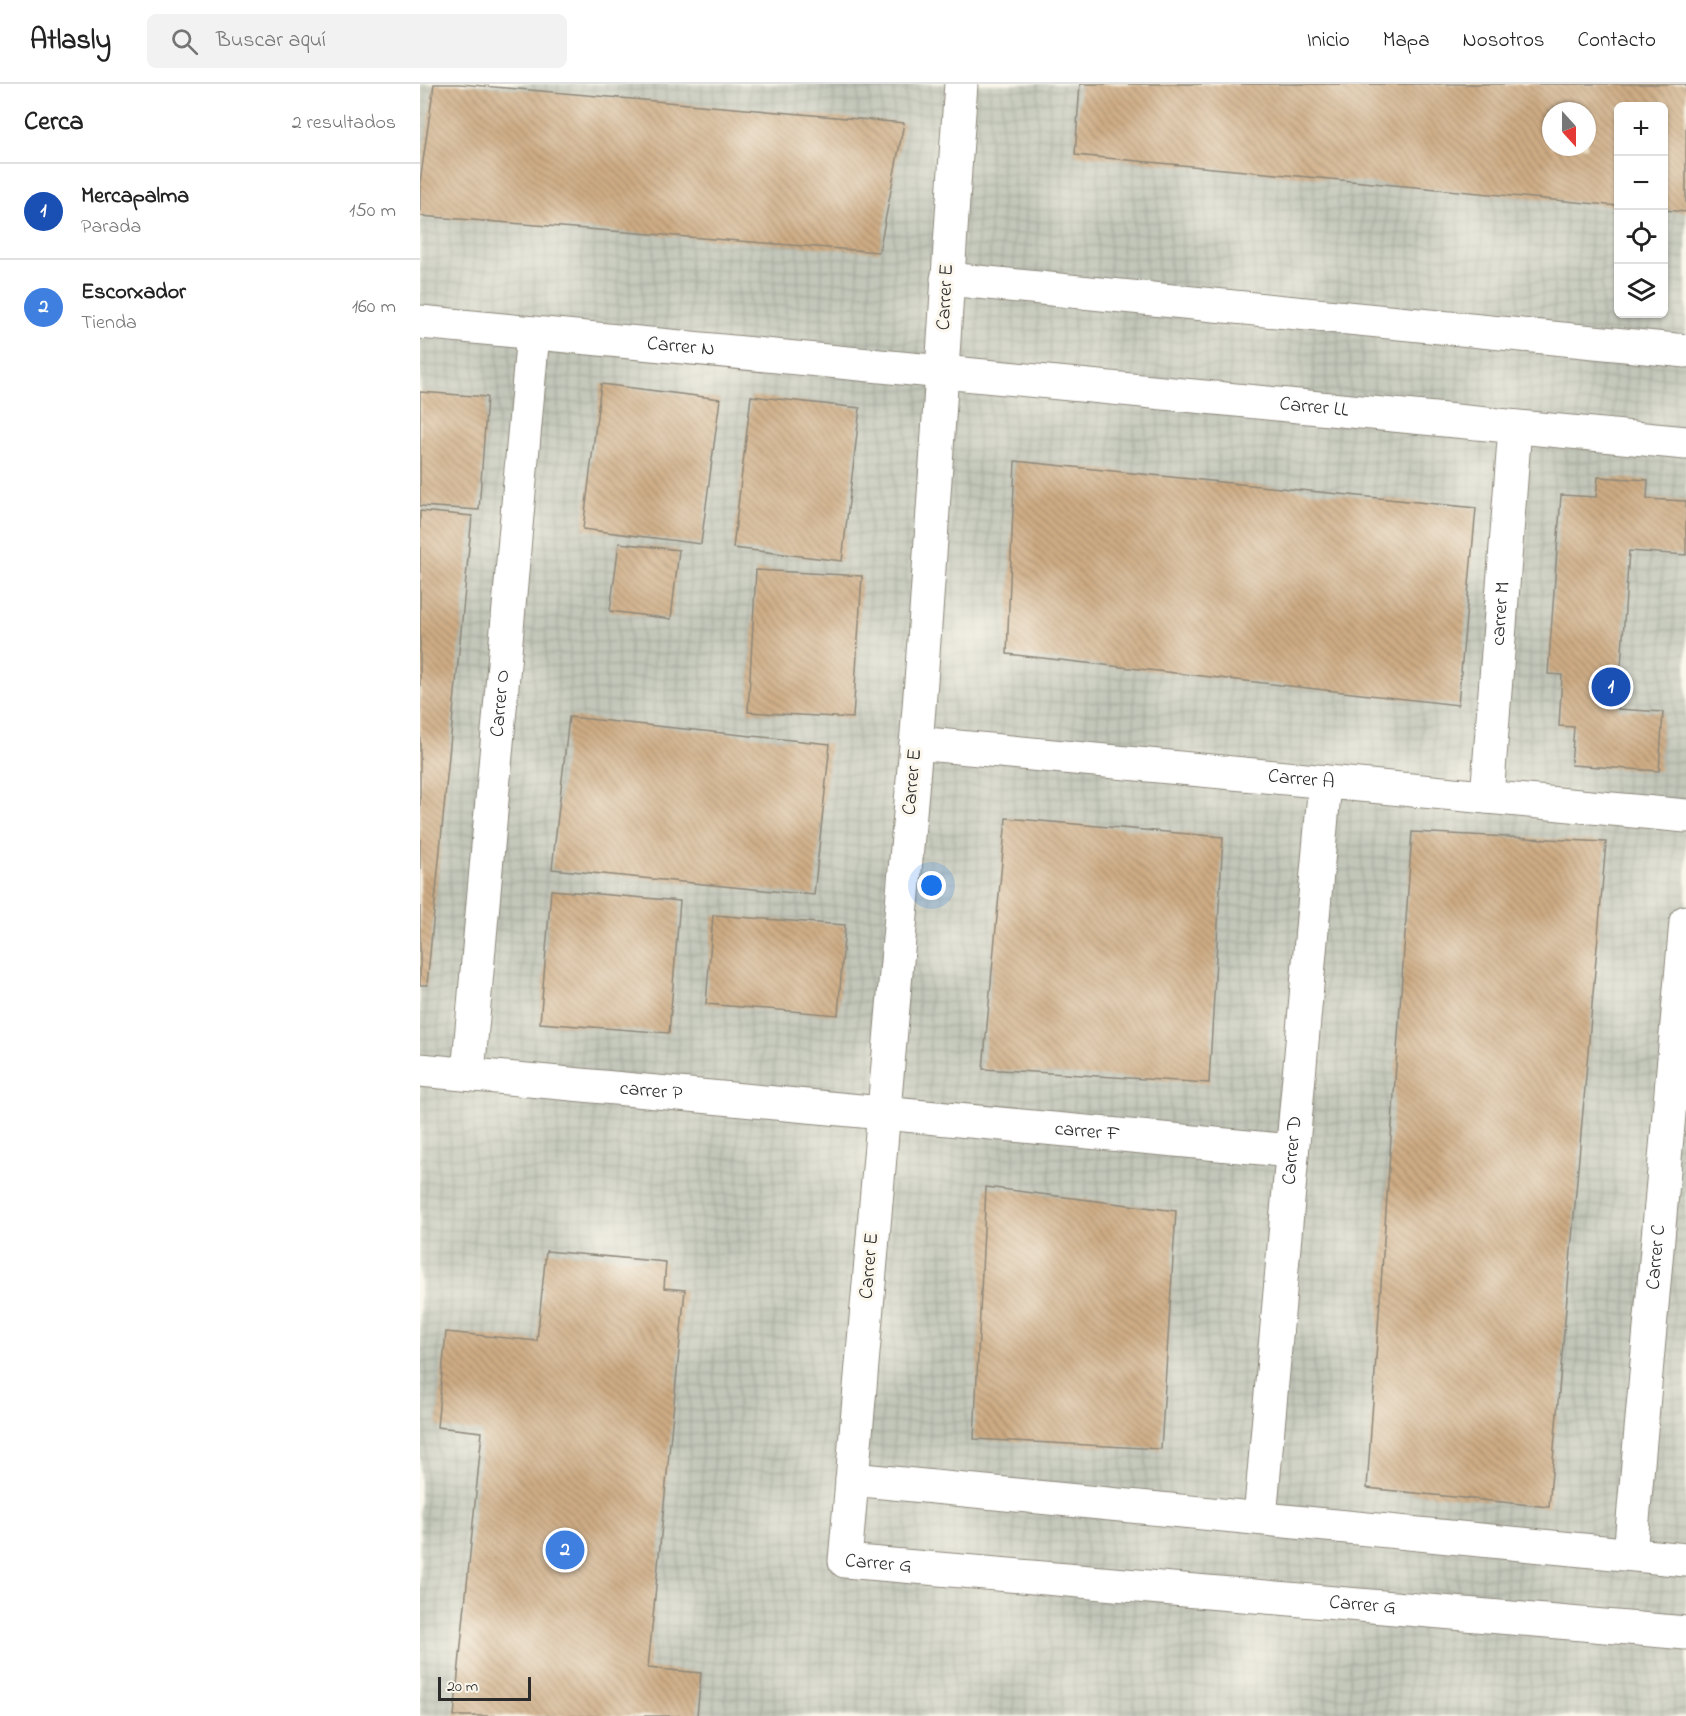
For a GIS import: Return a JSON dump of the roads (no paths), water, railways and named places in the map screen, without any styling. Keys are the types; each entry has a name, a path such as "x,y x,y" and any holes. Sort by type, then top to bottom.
{"lane":[{"name":"Carrer E","path":"852,1479 916,743 961,84"},
{"path":"946,279 1686,351"},
{"name":"Carrer N","path":"420,322 943,371"},
{"name":"Carrer O","path":"468,1074 532,333"},
{"name":"Carrer LL","path":"943,371 1515,428 1686,442"},
{"name":"carrer M","path":"1487,797 1515,428"},
{"name":"Carrer A","path":"916,743 1686,816"},
{"name":"Carrer D","path":"1260,1518 1325,782"},
{"name":"Carrer C","path":"1630,1554 1686,922"},
{"name":"carrer P","path":"420,1070 883,1115"},
{"name":"carrer F","path":"883,1115 1292,1151"},
{"path":"852,1479 1686,1560"},
{"name":"Carrer G","path":"852,1479 845,1561 1686,1633"}],"place":[{"name":"Mercapalma","path":"1611,687"},
{"name":"Escorxador","path":"565,1550"}]}
